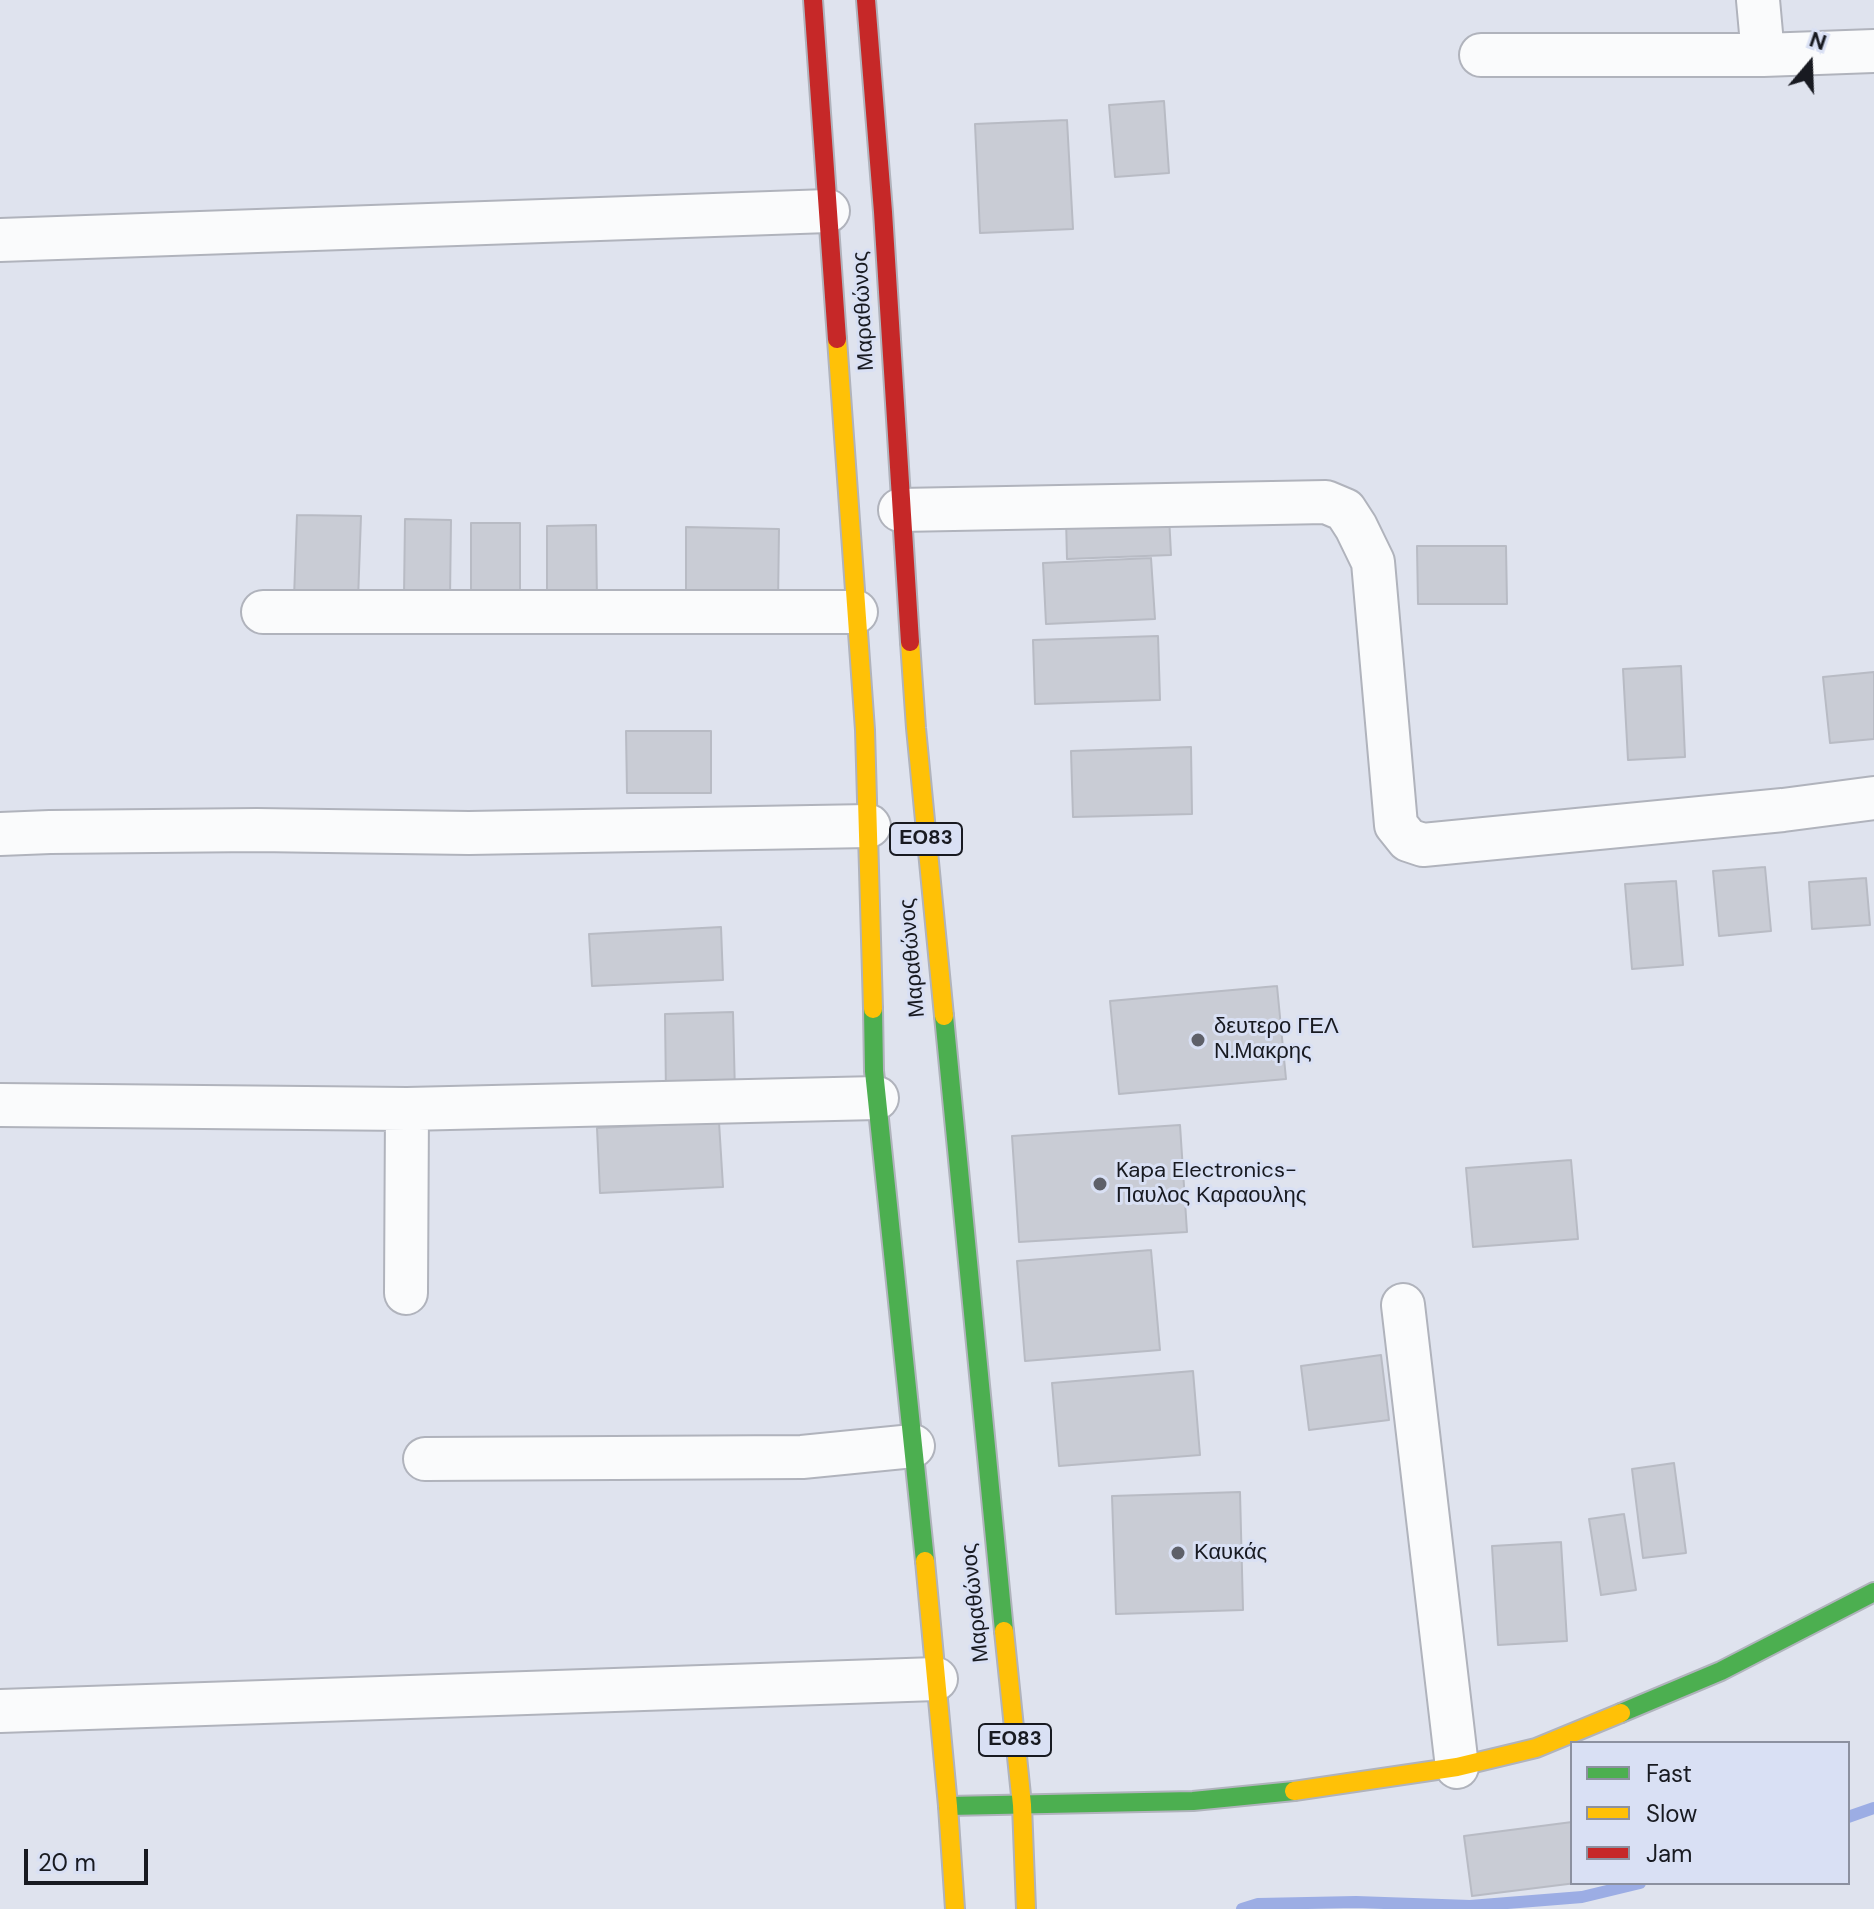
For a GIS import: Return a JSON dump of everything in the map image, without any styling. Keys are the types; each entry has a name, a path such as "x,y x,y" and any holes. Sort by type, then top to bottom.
{"main road":[{"name":"Μαραθώνος","path":"813,0 869,826 874,1071 936,1679 955,1909"},
{"name":"Μαραθώνος","path":"866,0 883,212 918,758 1022,1805 1026,1909"},
{"path":"948,1806 1193,1801 1288,1792 1457,1767 1536,1748 1707,1677 1874,1592"}],"street":[{"path":"1758,0 1763,55"},
{"path":"1481,55 1763,55 1874,51"},
{"path":"0,240 828,211"},
{"path":"900,510 1326,502 1345,510 1373,562 1396,825 1408,840 1423,845 1783,810 1874,798"},
{"path":"263,612 856,612"},
{"path":"0,834 257,830 469,833 869,826"},
{"path":"0,1105 407,1109 877,1098"},
{"path":"406,1293 407,1109"},
{"path":"1403,1305 1457,1767"},
{"path":"425,1459 802,1457 913,1446"},
{"path":"0,1711 936,1679"}],"building":[{"path":"1164,101 1169,173 1115,177 1109,105"},
{"path":"1067,120 1073,229 980,233 975,124"},
{"path":"297,515 361,516 358,600 294,598"},
{"path":"1169,516 1171,555 1067,559 1066,519"},
{"path":"405,519 451,520 450,598 404,596"},
{"path":"471,523 520,523 520,601 471,601"},
{"path":"596,525 597,603 547,604 547,526"},
{"path":"686,527 779,529 778,603 686,602"},
{"path":"1417,546 1506,546 1507,604 1418,604"},
{"path":"1151,558 1155,619 1046,624 1043,563"},
{"path":"1158,636 1160,700 1035,704 1033,640"},
{"path":"1681,666 1685,757 1628,760 1623,669"},
{"path":"1874,672 1874,739 1830,743 1823,677"},
{"path":"626,731 711,731 711,793 627,793"},
{"path":"1191,747 1192,814 1073,817 1071,751"},
{"path":"1765,867 1771,931 1719,936 1713,871"},
{"path":"1866,878 1870,925 1812,929 1809,882"},
{"path":"1676,881 1683,965 1632,969 1625,884"},
{"path":"721,927 723,980 592,986 589,934"},
{"name":"δευτερο ΓΕΛ Ν.Μακρης","path":"1277,986 1286,1079 1119,1094 1110,1001"},
{"path":"733,1012 735,1094 666,1095 665,1014"},
{"path":"719,1122 723,1187 600,1193 597,1128"},
{"name":"Kapa Electronics- Παυλος Καραουλης","path":"1180,1125 1187,1232 1019,1242 1012,1136"},
{"path":"1571,1160 1578,1239 1473,1247 1466,1168"},
{"path":"1151,1250 1160,1350 1025,1361 1017,1261"},
{"path":"1381,1355 1389,1420 1309,1430 1301,1366"},
{"path":"1193,1371 1200,1455 1059,1466 1052,1383"},
{"path":"1674,1463 1686,1553 1643,1558 1632,1469"},
{"name":"Καυκάς","path":"1240,1492 1243,1610 1116,1614 1112,1496"},
{"path":"1624,1514 1636,1590 1601,1595 1589,1519"},
{"path":"1561,1542 1567,1641 1498,1645 1492,1546"},
{"path":"1570,1822 1570,1884 1472,1896 1464,1836"}],"waterway":[{"path":"1850,1816 1874,1808"},
{"path":"1242,1909 1258,1904 1356,1902 1470,1906 1582,1897 1632,1885"}],"traffic: fast":[{"path":"873,1009 874,1071 925,1561"},
{"path":"944,1016 1004,1631"},
{"path":"1621,1713 1721,1671 1874,1592"},
{"path":"948,1806 1193,1801 1294,1791"}],"traffic: slow":[{"path":"837,339 865,730 873,1009"},
{"path":"910,642 944,1016"},
{"path":"925,1561 955,1909"},
{"path":"1004,1631 1022,1805 1026,1909"},
{"path":"1294,1791 1457,1767 1536,1748 1621,1713"}],"traffic: jam":[{"path":"813,0 837,339"},
{"path":"866,0 883,212 910,642"}],"place":[{"name":"δευτερο ΓΕΛ Ν.Μακρης","path":"1198,1040"},
{"name":"Kapa Electronics- Παυλος Καραουλης","path":"1100,1184"},
{"name":"Καυκάς","path":"1178,1553"}]}
